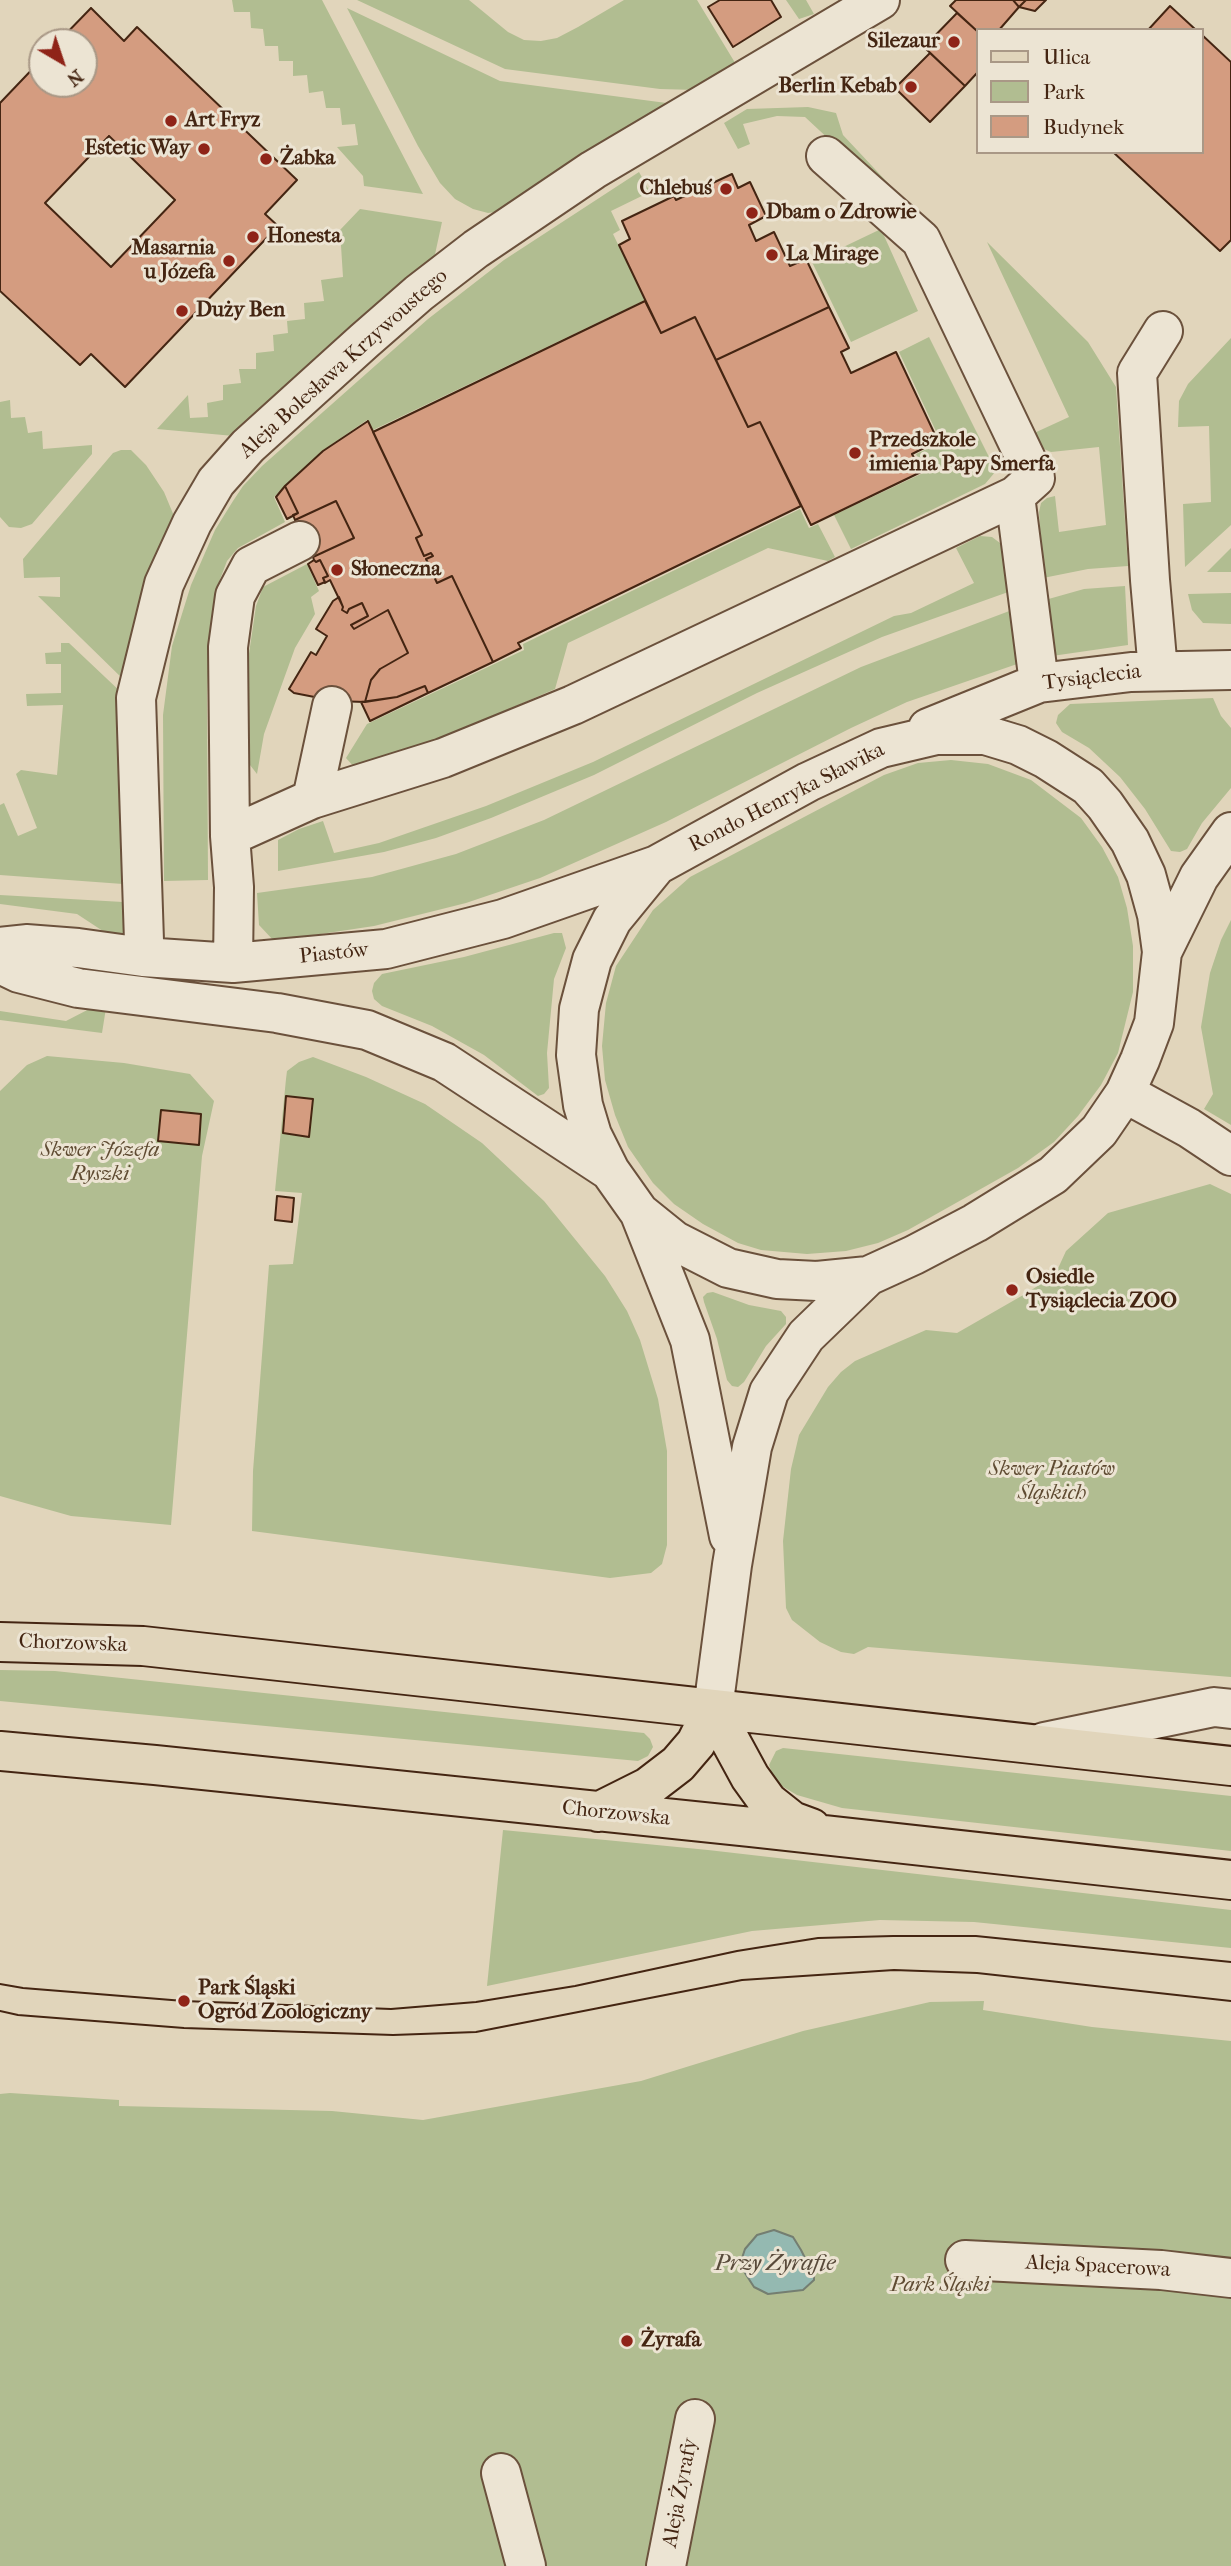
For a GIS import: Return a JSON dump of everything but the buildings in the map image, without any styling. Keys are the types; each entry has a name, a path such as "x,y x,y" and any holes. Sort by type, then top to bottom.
{"main road":[{"name":"Chorzowska","path":"0,1642 143,1646 1231,1766"},
{"path":"598,1812 648,1787 678,1764 696,1743 713,1709"},
{"path":"713,1709 750,1777 768,1802 792,1821 831,1837"},
{"name":"Chorzowska","path":"0,1751 155,1765 1231,1880"}],"street":[{"name":"Aleja Bolesława Krzywoustego","path":"144,941 136,698 164,584 191,523 216,482 248,446 364,341 419,293 476,249 593,170 880,0"},
{"path":"230,836 312,799 443,758 573,705 1015,496 1035,478 921,240 826,156"},
{"path":"1158,671 1137,373 1163,331"},
{"path":"1015,496 1039,683"},
{"path":"233,963 234,887 230,836 228,647 235,596 251,566 300,541"},
{"name":"Tysiąclecia","path":"881,747 1039,683 1131,672 1231,670"},
{"path":"312,799 332,706"},
{"name":"Rondo Henryka Sławika","path":"936,735 985,735 1018,745 1069,772 1088,786 1130,841 1146,876 1157,915 1162,952 1154,1023 1125,1093 1099,1130 1054,1175 975,1223 902,1262 868,1276 796,1282 744,1273 701,1256 675,1241 639,1212 610,1171 592,1135 583,1105 576,1055 579,1009 592,960 612,920 657,865 808,782 881,747 936,735"},
{"path":"1162,952 1199,877 1231,832"},
{"name":"Piastów","path":"0,947 26,944 144,957 233,963 386,948 503,919 657,865"},
{"path":"0,964 19,973 78,988 277,1013 367,1030 444,1062 610,1171"},
{"path":"1125,1093 1189,1128 1231,1156"},
{"path":"639,1212 690,1340 734,1555"},
{"path":"713,1709 734,1555 755,1434 769,1392 806,1336 868,1276"},
{"path":"1033,1744 1214,1707 1231,1709"},
{"name":"Aleja Spacerowa","path":"965,2260 1161,2270 1231,2278"},
{"name":"Aleja Żyrafy","path":"666,2566 695,2419"},
{"path":"502,2473 526,2566"}],"green space":[{"path":"232,0 322,0 423,194 364,186 363,176 337,147 358,145 355,124 342,125 340,108 326,108 323,91 309,93 307,75 293,76 293,61 279,61 278,46 265,46 263,29 251,28 250,12 234,12"},
{"path":"357,0 469,0 508,32 524,40 541,41 557,38 624,0 697,0 737,66 697,90 660,89 505,69"},
{"path":"786,0 806,0 814,14 799,19"},
{"path":"347,8 500,81 674,104 503,211 488,213 473,209 455,199 440,183"},
{"path":"808,107 836,113 843,135 887,182 893,194 862,170 805,117 777,116 743,124 750,144 738,149 724,123 747,109"},
{"path":"639,172 650,192 611,211 620,230 613,234 645,300 373,430 367,420 322,451 274,497 285,522 238,548 227,561 219,582 210,628 207,695 208,880 164,881 163,715 172,646 191,585 215,530 243,486 262,466 428,319 504,260"},
{"path":"360,209 442,222 434,259 234,436 157,429 188,395 190,418 208,417 207,403 223,400 223,385 241,383 239,369 256,369 256,353 274,351 273,335 288,333 287,321 305,319 304,303 324,301 321,280 343,277 340,230"},
{"path":"881,229 918,311 851,342 812,262"},
{"path":"987,242 1088,342 1116,387 1128,566 1088,569 1043,578 1039,512 1041,503 1055,496 1059,532 1106,525 1099,447 1051,452 1044,449 1032,434 1069,417"},
{"path":"929,337 996,471 985,484 851,549 834,515 925,472 916,454 941,442 899,352"},
{"path":"1231,338 1231,525 1185,567 1183,504 1211,502 1209,426 1178,427 1179,401 1188,384"},
{"path":"10,400 11,418 25,417 28,433 42,431 43,449 92,445 92,454 32,524 21,528 9,527 0,517 0,402"},
{"path":"131,450 146,465 164,492 174,516 125,681 38,596 60,597 60,577 24,578 23,559 113,453"},
{"path":"800,509 809,528 818,524 835,557 828,561 768,548 568,643 555,689 395,755 354,767 346,758 367,724 524,650 523,644"},
{"path":"980,536 992,537 1004,546 1011,591 882,637 757,693 594,775 491,818 436,838 384,852 278,871 278,840 299,829 323,821 334,853 379,843 486,806 593,762 894,616 911,613 974,583 956,548"},
{"path":"1231,548 1231,572 1207,572"},
{"path":"307,564 319,591 311,597 315,614 295,648 264,734 257,774 250,765 247,667 256,606 263,587"},
{"path":"1125,586 1128,645 1052,656 1045,600 1084,589"},
{"path":"1231,593 1231,624 1203,623 1192,610 1188,594"},
{"path":"1012,610 1020,663 907,702 666,822 540,878 466,903 374,926 274,941 259,925 257,893 372,877 456,854 544,820 861,667"},
{"path":"61,643 69,643 123,694 123,884 0,875 0,805 4,803 18,836 37,828 16,774 21,770 57,775 63,705 27,706 26,694 61,693 61,664 46,664 45,653 61,652"},
{"path":"1213,698 1221,716 1231,728 1231,788 1202,823 1187,849 1180,852 1171,851 1145,809 1120,777 1089,748 1062,732 1056,723 1058,715 1070,704"},
{"path":"951,760 988,764 1031,780 1081,818 1102,847 1118,877 1127,908 1133,946 1133,992 1118,1053 1101,1085 1054,1142 1018,1168 908,1230 878,1243 846,1251 807,1254 761,1250 738,1243 674,1204 653,1183 628,1147 605,1080 602,1046 606,1003 616,966 653,910 690,877 884,775 918,763"},
{"path":"0,895 123,902 124,932 121,937 115,939 77,914 0,904"},
{"path":"1231,920 1231,1125 1204,1109 1213,1094 1201,1027 1210,973"},
{"path":"562,933 566,948 554,979 547,1053 549,1088 544,1094 538,1096 484,1055 432,1026 382,1006 374,999 374,983 382,974 464,957"},
{"path":"95,1006 106,1008 102,1033 0,1020 0,1011 66,1021"},
{"name":"Skwer Józefa Ryszki","path":"47,1056 124,1063 190,1074 214,1101 202,1156 171,1525 71,1516 0,1496 0,1091 27,1065"},
{"path":"313,1057 425,1104 482,1143 544,1201 605,1276 627,1311 640,1340 658,1399 667,1451 667,1545 662,1564 651,1573 610,1578 252,1531 253,1471 269,1265 293,1264 302,1193 275,1191 287,1071 299,1062"},
{"name":"Skwer Piastów Śląskich","path":"1210,1184 1231,1194 1231,1677 868,1647 854,1654 841,1652 820,1642 792,1620 786,1608 783,1541 791,1469 799,1435 828,1387 841,1372 855,1361 926,1330 957,1333 1025,1294 1055,1275 1066,1251 1108,1213"},
{"path":"713,1292 749,1305 781,1311 786,1317 786,1324 766,1346 744,1382 738,1387 732,1386 727,1380 704,1302 703,1297"},
{"path":"0,1670 55,1671 644,1733 653,1747 648,1756 638,1761 0,1701"},
{"path":"783,1748 1231,1796 1231,1851 842,1808 797,1795 774,1779 769,1765 776,1751"},
{"path":"503,1830 708,1850 1231,1910 1231,1948 974,1922 880,1920 752,1931 487,1986"},
{"name":"Park Śląski","path":"984,2001 983,2010 1092,2027 1231,2041 1231,2566 0,2566 0,2094 119,2100 119,2106 332,2111 423,2120 641,2081 803,2031 930,2002"}],"water":[{"name":"Przy Żyrafie","path":"774,2230 793,2237 814,2276 814,2280 803,2290 768,2294 754,2287 745,2273 742,2258 745,2249 757,2235"}],"tram line":[{"path":"0,1984 184,2001 391,2009 476,2002 575,1986 737,1951 818,1938 893,1936 976,1936 1231,1962"},
{"path":"0,2011 18,2015 184,2028 393,2035 476,2032 742,1980 894,1970 977,1973 1231,2001"}],"place":[{"name":"Silezaur","path":"954,42"},
{"name":"Berlin Kebab","path":"911,87"},
{"name":"Art Fryz","path":"171,121"},
{"name":"Estetic Way","path":"204,149"},
{"name":"Żabka","path":"266,159"},
{"name":"Chlebuś","path":"726,189"},
{"name":"Dbam o Zdrowie","path":"752,213"},
{"name":"Honesta","path":"253,237"},
{"name":"La Mirage","path":"772,255"},
{"name":"Masarnia u Józefa","path":"229,261"},
{"name":"Duży Ben","path":"182,311"},
{"name":"Przedszkole imienia Papy Smerfa","path":"855,453"},
{"name":"Słoneczna","path":"337,570"},
{"name":"Osiedle Tysiąclecia ZOO","path":"1012,1290"},
{"name":"Park Śląski Ogród Zoologiczny","path":"184,2001"},
{"name":"Żyrafa","path":"627,2341"}]}
